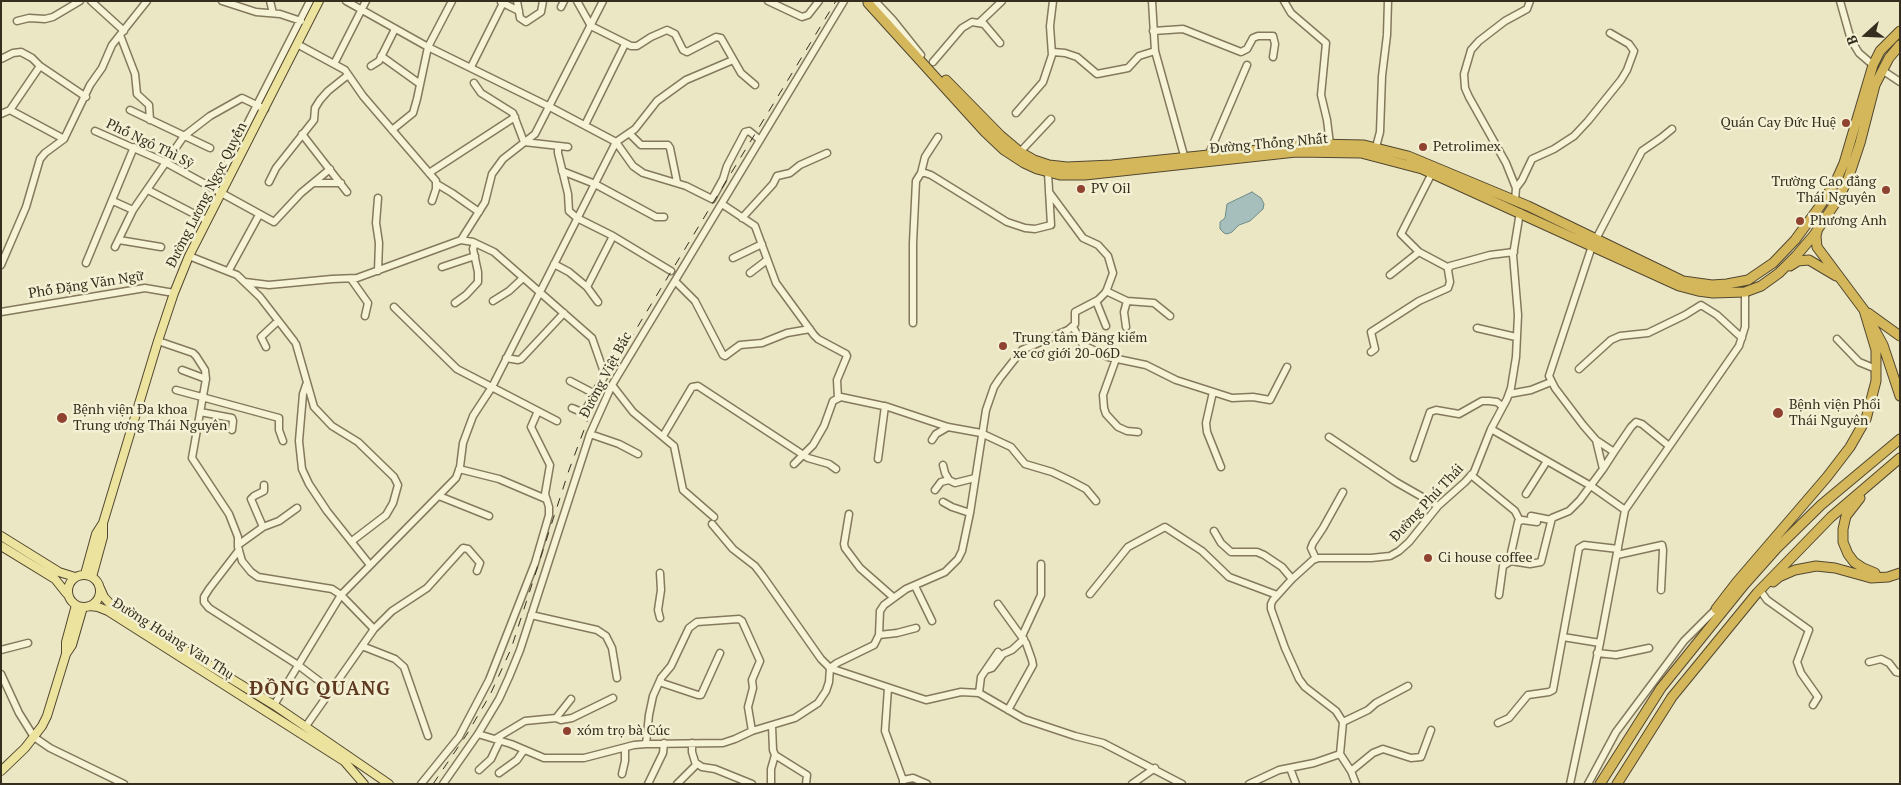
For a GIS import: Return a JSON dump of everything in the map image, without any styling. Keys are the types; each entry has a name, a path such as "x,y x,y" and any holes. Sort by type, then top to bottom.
{"highway":[{"name":"Đường Thống Nhất","path":"868,2 1004,150 1024,163 1048,169 1186,162 1296,152 1361,153 1410,164 1519,206"},
{"path":"1743,287 1779,258 1812,218 1836,181 1844,163 1873,65 1880,51 1900,31"},
{"path":"1779,273 1805,246 1838,199 1848,179 1860,143 1872,94 1882,70 1900,45"},
{"name":"Đường Thống Nhất","path":"919,57 990,126 1020,152 1048,169"},
{"name":"Đường Thống Nhất","path":"1186,162 1208,156 1330,144 1376,147 1408,156 1683,281 1743,287"},
{"path":"1812,218 1804,235 1805,246 1819,265"},
{"path":"1820,225 1816,242 1864,310 1884,346 1900,396"},
{"path":"1779,258 1805,246 1813,248 1826,257"},
{"path":"1743,287 1761,286 1779,273 1804,260 1810,260 1842,280"},
{"path":"1864,310 1900,336"},
{"path":"1600,784 1661,688 1717,608 1736,583 1827,477 1850,447 1866,419 1876,382 1876,350 1864,310"},
{"path":"1661,688 1738,592 1777,548 1822,505 1900,440"},
{"path":"1617,784 1672,697 1714,643 1757,593 1831,517 1900,458"},
{"path":"1888,576 1872,573 1854,562 1848,554 1844,542 1843,529 1846,516 1853,505 1900,464"},
{"path":"1714,643 1734,626 1762,593 1779,577 1795,570 1816,566 1835,568 1871,578 1900,573"}],"main road":[{"name":"Đường Lương Ngọc Quyến","path":"88,576 103,537 103,523 174,292 217,191 265,109 297,44 304,22 319,1"},
{"path":"1,536 60,572 75,577 88,576 100,588 98,599 83,606 66,642 66,654 47,716 34,738 1,770"},
{"path":"1,546 55,579 68,595 83,606"},
{"path":"68,595 68,585 75,577"},
{"name":"Đường Hoàng Văn Thụ","path":"100,588 104,598 111,605 306,726 390,784"},
{"name":"Đường Hoàng Văn Thụ","path":"83,606 98,607 108,611 344,761 364,784"},
{"path":"211,677 216,669"}],"street":[{"path":"17,21 29,18 45,19 53,17 80,1"},
{"path":"90,1 122,33 135,74 137,94 149,105 150,120"},
{"path":"1,265 26,207 40,159 64,139 86,97 90,85 102,68 112,45 147,1"},
{"path":"222,1 256,12 280,14 304,22"},
{"path":"270,1 273,13"},
{"path":"217,191 257,105 304,22 310,1"},
{"path":"346,1 428,47 616,142 633,166 643,173 677,182 712,199 724,179 727,166 745,132 748,131 760,140"},
{"path":"334,64 366,1"},
{"path":"392,130 412,113 428,47 452,1"},
{"path":"517,1 520,18 526,22 541,12 543,1"},
{"path":"577,1 591,26 625,44 637,46 667,30 675,34 683,50 687,52 716,37 721,38 742,73 755,85"},
{"path":"461,240 486,200 492,174 503,159 535,134 602,1"},
{"path":"768,1 802,17 808,15 819,1"},
{"name":"Đường Việt Bắc","path":"443,784 478,734 499,699 509,677 590,434 612,385 844,1"},
{"path":"980,22 1002,1"},
{"path":"1016,113 1043,82 1053,52 1050,26 1053,1"},
{"path":"1152,1 1155,51 1186,162"},
{"path":"1284,1 1291,13 1326,43 1321,95 1330,144"},
{"path":"1376,147 1380,132 1388,1"},
{"path":"1516,188 1506,163 1469,97 1465,88 1464,74 1471,50 1479,41 1505,21 1527,9 1530,1"},
{"path":"1840,1 1851,40 1859,53 1873,65"},
{"path":"471,68 502,2 519,11"},
{"path":"934,62 965,25 972,22 980,22 987,27 1000,43"},
{"path":"371,66 379,61 395,29"},
{"path":"1153,31 1183,29 1241,52 1248,49 1255,37 1262,35 1273,36 1275,44 1273,57"},
{"path":"1516,188 1522,180 1532,158 1554,149 1574,136 1621,80 1634,51 1629,44 1610,33"},
{"path":"297,44 344,70 437,184 479,212"},
{"path":"585,125 625,44"},
{"path":"1053,52 1077,57 1097,74 1128,68 1139,56 1155,51"},
{"path":"1,59 13,52 21,52 86,97"},
{"path":"380,56 420,84"},
{"path":"274,706 340,595 456,478 463,443 473,416 492,387 616,142 637,127 657,101 686,80 733,60"},
{"path":"1208,156 1248,65"},
{"path":"1,114 10,110 40,66"},
{"path":"1882,70 1900,82"},
{"path":"269,182 276,168 314,120 315,108 320,100 348,75"},
{"path":"474,83 481,93 511,112 515,117 524,142"},
{"path":"115,247 133,210 184,136 210,116 241,99 265,109"},
{"path":"10,110 64,139"},
{"path":"130,110 210,148"},
{"path":"429,173 515,117"},
{"path":"1020,152 1051,119"},
{"path":"1614,452 1596,440 1551,382 1549,376 1594,242 1642,151 1672,129"},
{"name":"Phố Ngô Thì Sỹ","path":"95,131 165,162 245,205 259,215"},
{"path":"629,133 641,144 668,145 677,182"},
{"path":"302,134 347,192"},
{"path":"913,323 913,243 916,181 925,157 938,137"},
{"path":"524,142 568,148"},
{"path":"558,146 558,154 568,197 568,209 578,218 613,236 671,271"},
{"path":"86,262 134,147"},
{"path":"742,218 777,176 790,173 800,165 827,153"},
{"path":"229,270 259,215 276,222 301,193 330,169"},
{"path":"920,173 931,175 1000,219 1025,228 1035,229 1052,225 1048,169"},
{"path":"562,171 595,184 656,218 664,217"},
{"path":"1432,173 1401,234 1419,252 1449,268 1482,257 1514,252"},
{"path":"314,182 341,183"},
{"path":"432,201 437,184"},
{"name":"Đường Phú Thái","path":"1316,559 1322,557 1372,558 1394,554 1409,542 1438,506 1471,475 1509,394 1515,363 1517,296 1514,252 1519,206 1516,188"},
{"path":"148,190 206,220"},
{"path":"1049,192 1083,238 1098,245 1108,256 1112,274 1102,298 1075,312 1073,327 1087,348 1108,358 1152,368 1176,380 1232,398 1252,397 1270,400 1287,367"},
{"path":"378,198 376,223 379,243 378,271"},
{"path":"113,201 133,210"},
{"path":"722,204 755,226 779,290 818,339 846,354 847,356 837,380 838,398"},
{"path":"587,287 613,236"},
{"path":"119,240 161,247"},
{"path":"245,282 269,285 358,278 461,240 475,243 494,252 594,340 605,375 585,411 572,408"},
{"path":"455,303 478,284 475,243"},
{"path":"733,258 762,244"},
{"path":"1390,274 1419,252"},
{"path":"189,256 229,270 245,282 295,343 314,408 332,426 358,442 394,477 398,484 393,503 386,515 352,541"},
{"path":"442,267 475,256"},
{"path":"750,273 767,260"},
{"path":"554,264 569,272 587,287 598,302"},
{"path":"1371,352 1374,347 1370,335 1371,332 1419,301 1448,288 1450,282 1449,268"},
{"path":"493,301 509,291 523,278"},
{"path":"351,279 368,303 365,316"},
{"path":"674,281 695,301 723,355 728,356 740,345 762,343 784,334 810,329"},
{"path":"1570,784 1600,643 1625,510 1734,353 1742,338 1746,309 1743,287"},
{"name":"Phố Đặng Văn Ngữ","path":"1,312 145,288 174,292"},
{"path":"1106,291 1127,301 1154,304 1170,316"},
{"path":"1096,301 1106,326"},
{"path":"1126,327 1124,312 1127,301"},
{"path":"1579,368 1614,338 1648,333 1702,305 1717,314 1742,338"},
{"path":"394,307 456,369 557,421"},
{"path":"506,358 521,359 564,313"},
{"path":"266,347 261,337 278,321"},
{"path":"830,668 872,647 878,635 880,611 893,597 945,572 958,559 962,551 970,513 981,433 994,387 1022,350 1060,335 1073,327"},
{"path":"1477,328 1516,337"},
{"path":"1837,339 1859,362 1876,368"},
{"path":"158,341 185,350 196,356 205,370 206,379 192,458 229,514 238,536 242,561 258,577 332,589 374,628"},
{"path":"1116,359 1103,395 1104,408 1112,422 1118,427 1127,431 1138,432"},
{"path":"182,370 206,379"},
{"path":"570,381 595,394"},
{"path":"1509,394 1531,390 1551,382"},
{"path":"306,385 303,394 300,441 302,469 309,484 327,511 370,564"},
{"path":"612,385 632,412 663,436 676,449 683,490 713,521 733,549 755,566 821,659 830,668 926,700 961,692 979,693 1024,719 1103,743 1155,768 1182,784"},
{"path":"663,436 692,387 698,386 804,455 830,464 836,469"},
{"path":"176,390 279,418 283,441"},
{"path":"1213,392 1206,422 1207,432 1220,467"},
{"path":"794,464 813,445 824,426 833,401 838,398 853,399 885,406 948,427 981,433 1011,447 1025,464 1052,472 1086,489 1096,501"},
{"path":"1414,458 1430,412 1436,410 1459,414 1482,401 1497,402 1502,406"},
{"path":"878,459 885,406"},
{"path":"421,784 455,742 489,680 534,562 549,507 546,499 550,466 532,427 538,411"},
{"path":"200,412 232,418 232,430"},
{"path":"1531,516 1551,520 1570,510 1591,486 1630,427 1636,422 1642,424 1668,446"},
{"path":"932,440 936,434 948,427"},
{"path":"1491,429 1591,486 1625,510"},
{"path":"590,434 623,446 638,454"},
{"path":"1328,437 1396,482 1438,506"},
{"path":"1596,440 1603,469"},
{"path":"1526,494 1546,461"},
{"path":"943,465 945,473 955,483 975,478"},
{"path":"459,469 499,479 546,499"},
{"path":"1471,475 1515,511 1520,520"},
{"path":"935,490 941,482 950,480"},
{"path":"263,527 251,499 264,491 264,485"},
{"path":"1343,492 1313,543 1311,548 1316,559 1292,579 1272,600 1271,609 1299,679 1305,687 1336,711 1343,722 1340,754 1351,771 1356,784"},
{"path":"439,496 489,516"},
{"path":"943,502 952,508 970,513"},
{"path":"297,508 279,521 263,527 239,548 208,589 204,602 210,608 298,665 332,690"},
{"path":"850,514 844,544 845,548 860,568 893,597"},
{"path":"1520,520 1537,522"},
{"path":"1499,595 1503,567 1508,562 1516,524 1520,520"},
{"path":"1508,562 1540,563 1551,520"},
{"path":"1090,594 1128,547 1165,528 1202,551 1229,577 1277,595"},
{"path":"1214,532 1231,552 1257,552 1264,555 1282,567 1292,579"},
{"path":"1498,723 1509,718 1528,695 1552,690 1579,547 1584,544 1617,552 1662,545 1661,590"},
{"path":"306,726 374,628 392,611 428,588 463,548 468,549 480,563 477,571"},
{"path":"986,670 992,668 1003,654 1012,650 1023,638 1041,594 1041,564"},
{"path":"660,573 661,590 658,610 660,618"},
{"path":"915,586 932,620"},
{"path":"1762,593 1767,600 1809,630 1797,662 1800,673 1818,696 1813,705"},
{"path":"998,604 1023,638 1033,665 1008,710"},
{"path":"1588,784 1612,737 1684,641 1717,608"},
{"path":"531,615 597,630 606,636 612,648 617,678"},
{"path":"646,744 651,704 660,681 671,666 692,624 741,619 760,661 752,680 753,688 748,707 752,731"},
{"path":"878,635 897,634 916,628"},
{"path":"1563,637 1600,643"},
{"path":"1,650 28,643"},
{"path":"362,646 395,659 404,667 428,736"},
{"path":"1597,653 1616,654 1649,648"},
{"path":"979,693 981,677 998,652"},
{"path":"660,681 698,695 701,694 720,653"},
{"path":"1870,662 1881,659 1889,663 1896,672 1900,673"},
{"path":"478,734 497,739 544,758 584,758 646,744 722,743 752,731 795,718 818,703 826,691 830,668"},
{"path":"1,674 19,713 34,738 50,748 124,784"},
{"path":"1343,722 1368,710 1376,703 1408,686"},
{"path":"888,688 885,731 903,782 913,778 927,784"},
{"path":"556,718 570,698"},
{"path":"479,770 491,760 497,739 525,721 572,718 613,698"},
{"path":"771,784 771,769 775,755 772,726"},
{"path":"1351,771 1373,753 1384,749 1411,758 1421,757 1431,730"},
{"path":"648,784 663,753 664,743"},
{"path":"692,743 693,756 696,763 702,767 715,769 752,784"},
{"path":"622,774 625,748"},
{"path":"499,773 517,760 524,750"},
{"path":"1249,784 1261,781 1290,768 1340,754"},
{"path":"775,755 807,776 806,784"},
{"path":"677,784 696,763"},
{"path":"1132,784 1155,768"},
{"path":"1290,768 1296,784"}],"water":[{"path":"1252,192 1261,198 1264,204 1263,209 1250,221 1239,225 1232,232 1224,233 1220,229 1220,222 1225,218 1227,204"}],"railway":[{"path":"433,784 467,734 490,695 511,649 569,470 596,398 836,1"}],"place":[{"name":"Quán Cay Đức Huệ","path":"1846,123"},
{"name":"Petrolimex","path":"1423,147"},
{"name":"PV Oil","path":"1081,189"},
{"name":"Trường Cao đẳng Thái Nguyên","path":"1886,190"},
{"name":"Phương Anh","path":"1800,221"},
{"name":"Trung tâm Đăng kiểm xe cơ giới 20-06D","path":"1003,346"},
{"name":"Bệnh viện Phổi Thái Nguyên","path":"1778,413"},
{"name":"Bệnh viện Đa khoa Trung ương Thái Nguyên","path":"62,418"},
{"name":"Ci house coffee","path":"1428,558"},
{"name":"xóm trọ bà Cúc","path":"567,731"}],"district":[{"name":"ĐỒNG QUANG","path":"320,690"}]}
